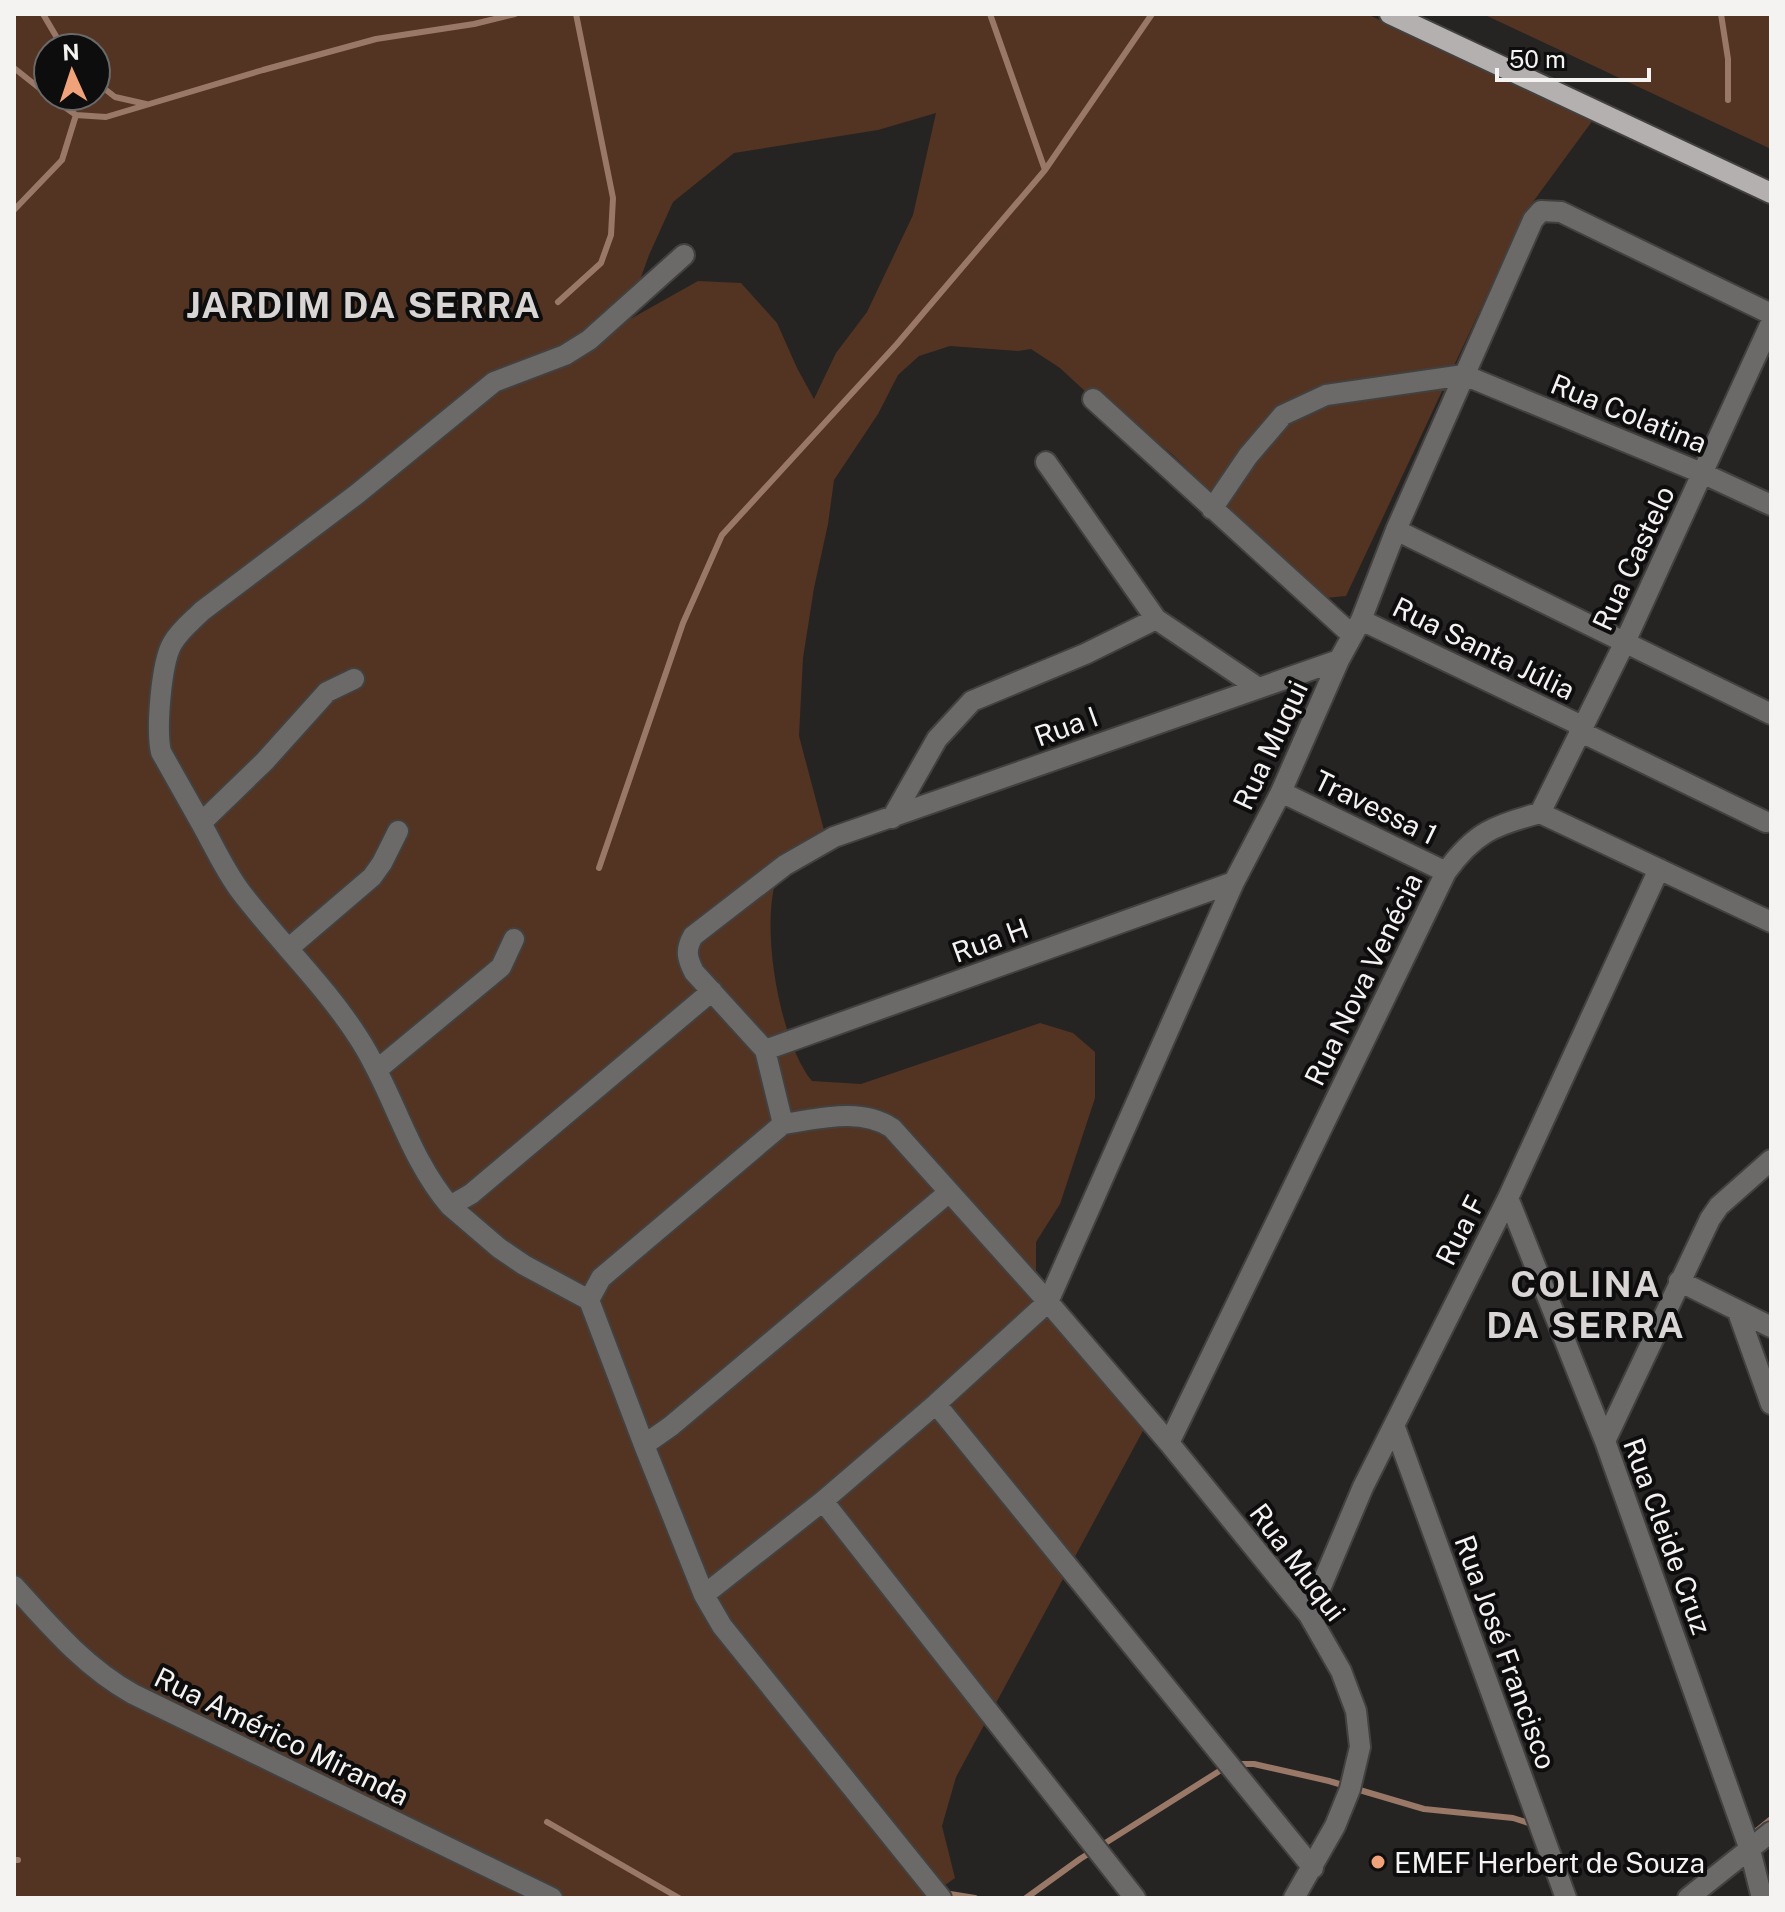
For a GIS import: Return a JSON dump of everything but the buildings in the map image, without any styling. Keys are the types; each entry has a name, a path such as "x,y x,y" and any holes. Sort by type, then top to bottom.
{"main road":[{"path":"1390,14 1771,193"}],"street":[{"name":"Rua Muqui","path":"1048,1302 1234,882 1281,792 1356,628 1533,220 1541,211 1561,212 1771,314"},
{"path":"684,255 579,348 494,382 357,494 202,611 172,643 167,658 159,741 161,752 240,891 289,948 358,1037 378,1069 431,1184 450,1206 499,1248 589,1300 704,1595 722,1626 941,1898"},
{"name":"Rua Castelo","path":"1540,813 1625,642 1771,323"},
{"name":"Rua Colatina","path":"1464,375 1704,474 1771,505"},
{"path":"1212,509 1248,456 1283,415 1326,395 1464,375"},
{"name":"Rua Santa Júlia","path":"1093,399 1212,509 1356,628 1581,729 1766,822"},
{"path":"1046,462 1156,619 1257,687"},
{"path":"1396,530 1771,714"},
{"path":"892,818 937,739 972,701 1085,654 1156,619"},
{"name":"Rua I","path":"712,991 694,972 687,956 687,946 693,936 812,847 1339,660"},
{"path":"201,823 265,761 327,692 354,679"},
{"name":"Travessa 1","path":"1281,792 1446,872"},
{"path":"1540,813 1771,922"},
{"name":"Rua Nova Venécia","path":"1169,1443 1446,872 1474,839 1490,828 1540,813"},
{"path":"289,948 372,877 398,831"},
{"name":"Rua F","path":"1309,1615 1363,1487 1508,1198 1659,869"},
{"name":"Rua H","path":"765,1050 1234,882"},
{"path":"378,1069 501,967 514,939"},
{"path":"450,1206 471,1194 712,991 765,1050 783,1124 601,1278 589,1300"},
{"name":"Rua Muqui","path":"783,1124 866,1116 879,1119 892,1128 1169,1443 1309,1615 1341,1671 1356,1711 1360,1747 1350,1789 1335,1826 1294,1898"},
{"path":"1605,1441 1703,1232 1719,1206 1771,1160"},
{"path":"644,1445 671,1426 948,1193"},
{"name":"Rua Cleide Cruz","path":"1508,1198 1605,1441 1750,1850 1762,1898"},
{"path":"1679,1281 1771,1327"},
{"path":"704,1595 823,1501 1048,1302"},
{"path":"1738,1312 1771,1404"},
{"path":"936,1404 1313,1868"},
{"name":"Rua José Francisco","path":"1394,1425 1566,1898"},
{"path":"823,1501 1135,1898"},
{"name":"Rua Américo Miranda","path":"14,1586 65,1642 105,1678 552,1898"},
{"path":"1688,1898 1771,1832"}],"shaded area":[{"path":"24,14 1367,14 1593,120 1527,210 1346,596 1326,598 1276,557 1172,454 1113,407 1088,394 1060,368 1031,349 1018,351 950,346 919,356 898,375 878,414 834,480 803,658 799,736 825,834 797,850 784,862 775,882 771,909 774,974 789,1037 812,1081 861,1084 1040,1023 1073,1033 1095,1052 1095,1098 1060,1204 1036,1242 1036,1279 1145,1427 956,1777 942,1826 955,1878 927,1898 14,1898 14,17","holes":["936,113 913,215 867,312 836,353 814,399 777,323 741,283 698,281 625,322 649,255 673,202 734,153 878,130"]},
{"path":"1483,14 1771,14 1771,149"}],"waterway":[{"path":"43,14 54,32"},
{"path":"72,112 106,117 376,39 474,24 515,14"},
{"path":"558,302 601,263 611,235 613,198 576,14"},
{"path":"990,14 1045,170"},
{"path":"599,868 683,623 722,535 897,344 1045,170 1152,14"},
{"path":"1721,14 1728,59 1728,100"},
{"path":"14,68 32,82"},
{"path":"112,95 146,104"},
{"path":"14,210 62,160 76,115"},
{"path":"1026,1898 1080,1859 1221,1770 1241,1764 1254,1764 1329,1781 1424,1809 1513,1818 1535,1825"},
{"path":"1749,1837 1771,1819"},
{"path":"547,1822 679,1898"},
{"path":"944,1893 975,1898"}],"place":[{"name":"EMEF Herbert de Souza","path":"1378,1862"}],"district":[{"name":"JARDIM DA SERRA","path":"364,305"},
{"name":"COLINA DA SERRA","path":"1586,1304"}]}
